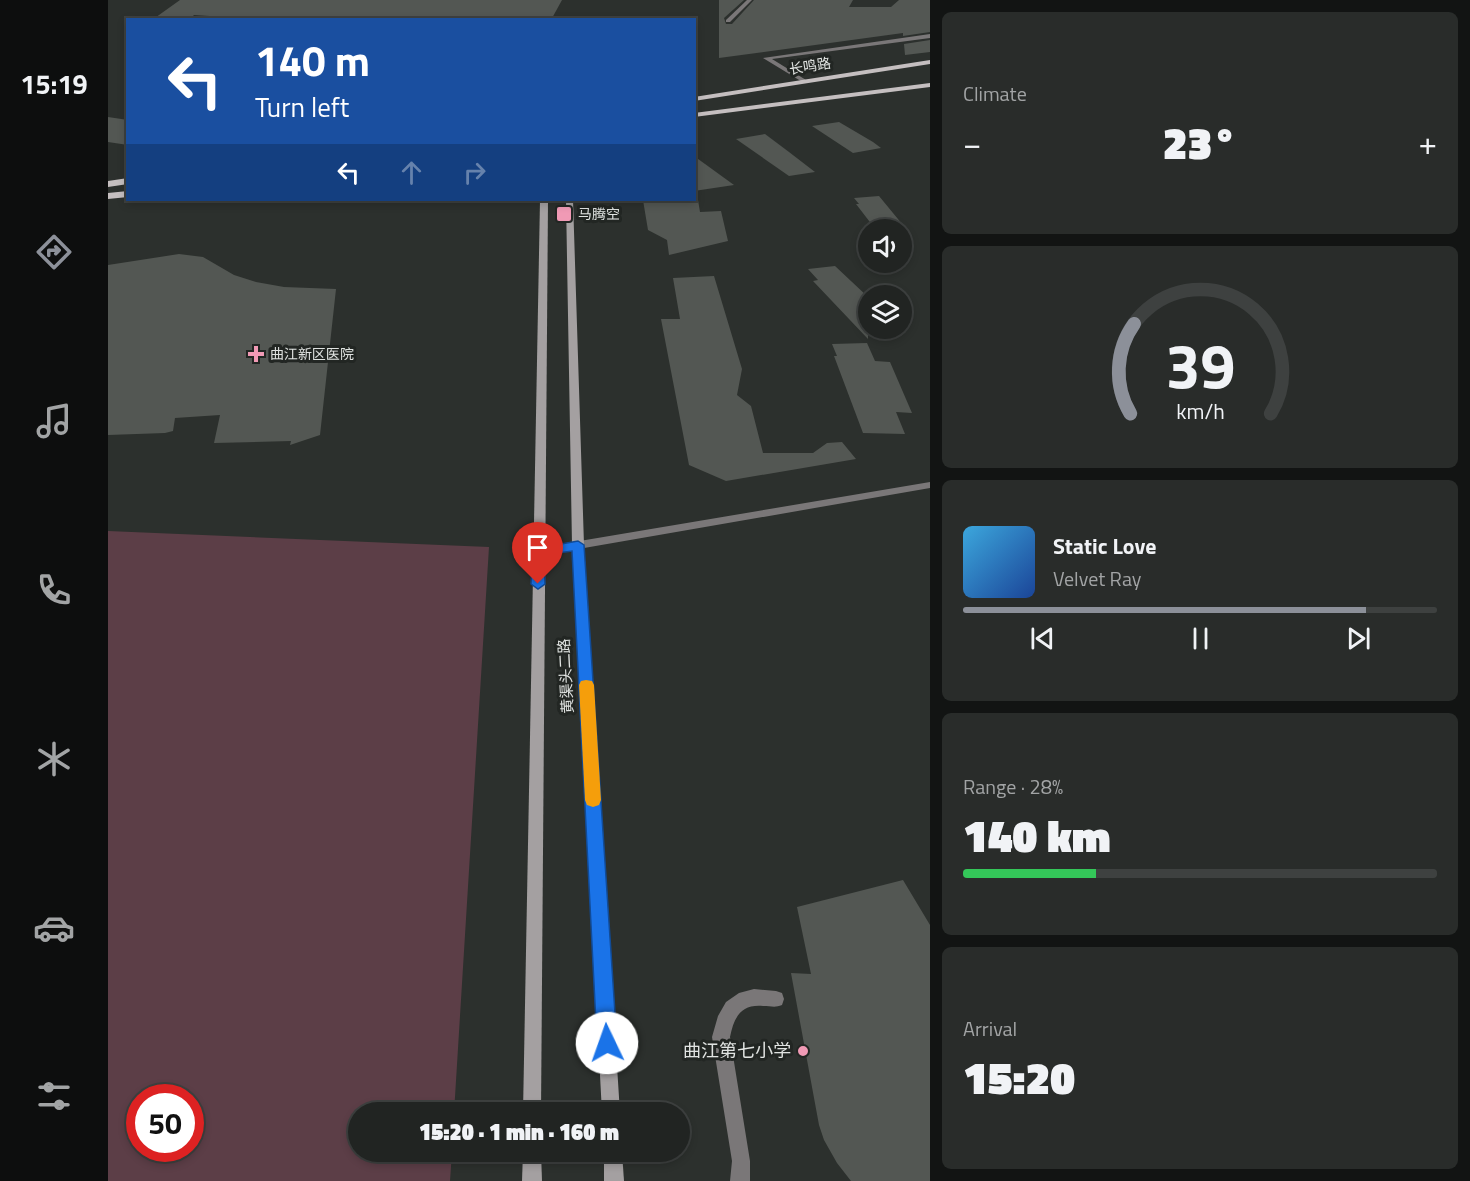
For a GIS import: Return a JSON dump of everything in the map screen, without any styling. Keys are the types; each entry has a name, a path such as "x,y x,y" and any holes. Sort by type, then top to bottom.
{"main road":[{"name":"长鸣路","path":"696,99 930,62"},
{"path":"696,115 930,85"},
{"path":"108,184 126,181"},
{"path":"108,196 126,194"},
{"name":"黄渠头二路","path":"532,1102 544,201"},
{"name":"黄渠头二路","path":"569,201 578,545 609,1102"},
{"path":"532,1162 532,1181"},
{"path":"613,1162 614,1181"}],"street":[{"path":"728,21 750,0"},
{"path":"804,81 766,58 930,36"},
{"path":"538,552 930,485"},
{"path":"740,1181 741,1161 721,1037 724,1018 731,1008 742,1000 758,996 776,999"}],"shaded area":[{"path":"108,531 489,547 455,1102 348,1102 348,1162 451,1162 450,1181 108,1181"}],"building":[{"path":"180,0 562,0 552,18 240,18 194,15 191,18 155,18"},
{"path":"719,0 744,0 724,18 726,24 732,24 754,0 853,0 849,7 891,7 899,0 930,0 930,32 903,36 903,33 719,58"},
{"path":"930,40 930,52 905,55 904,44"},
{"path":"108,117 126,120 126,145 108,142"},
{"path":"839,122 881,148 853,153 812,126"},
{"path":"765,134 815,172 789,176 736,139"},
{"path":"696,157 734,185 696,191"},
{"path":"879,196 898,219 868,219 854,198"},
{"path":"698,200 700,212 721,211 728,241 669,255 667,240 648,230 643,201"},
{"path":"179,254 203,257 234,275 256,282 284,287 336,289 320,435 290,445 291,441 214,443 220,415 175,418 173,431 165,433 108,435 108,265"},
{"path":"835,266 858,288 858,328 813,281 818,280 808,269"},
{"path":"714,276 742,369 737,395 751,406 763,453 813,453 827,443 842,442 856,459 726,481 689,465 661,319 680,319 673,278"},
{"path":"867,343 875,361 890,362 912,413 896,412 905,434 863,433 834,356 837,356 832,344"},
{"path":"903,880 930,925 930,1181 851,1181 837,1163 824,1140 819,1125 791,973 811,974 797,907"}],"slow traffic":[{"path":"586,685 593,800"}],"place":[{"name":"马腾空","path":"564,214"},
{"name":"曲江新区医院","path":"256,354"},
{"name":"曲江第七小学","path":"803,1051"}],"route":[{"path":"538,584 538,552 578,545 607,1043"}]}
